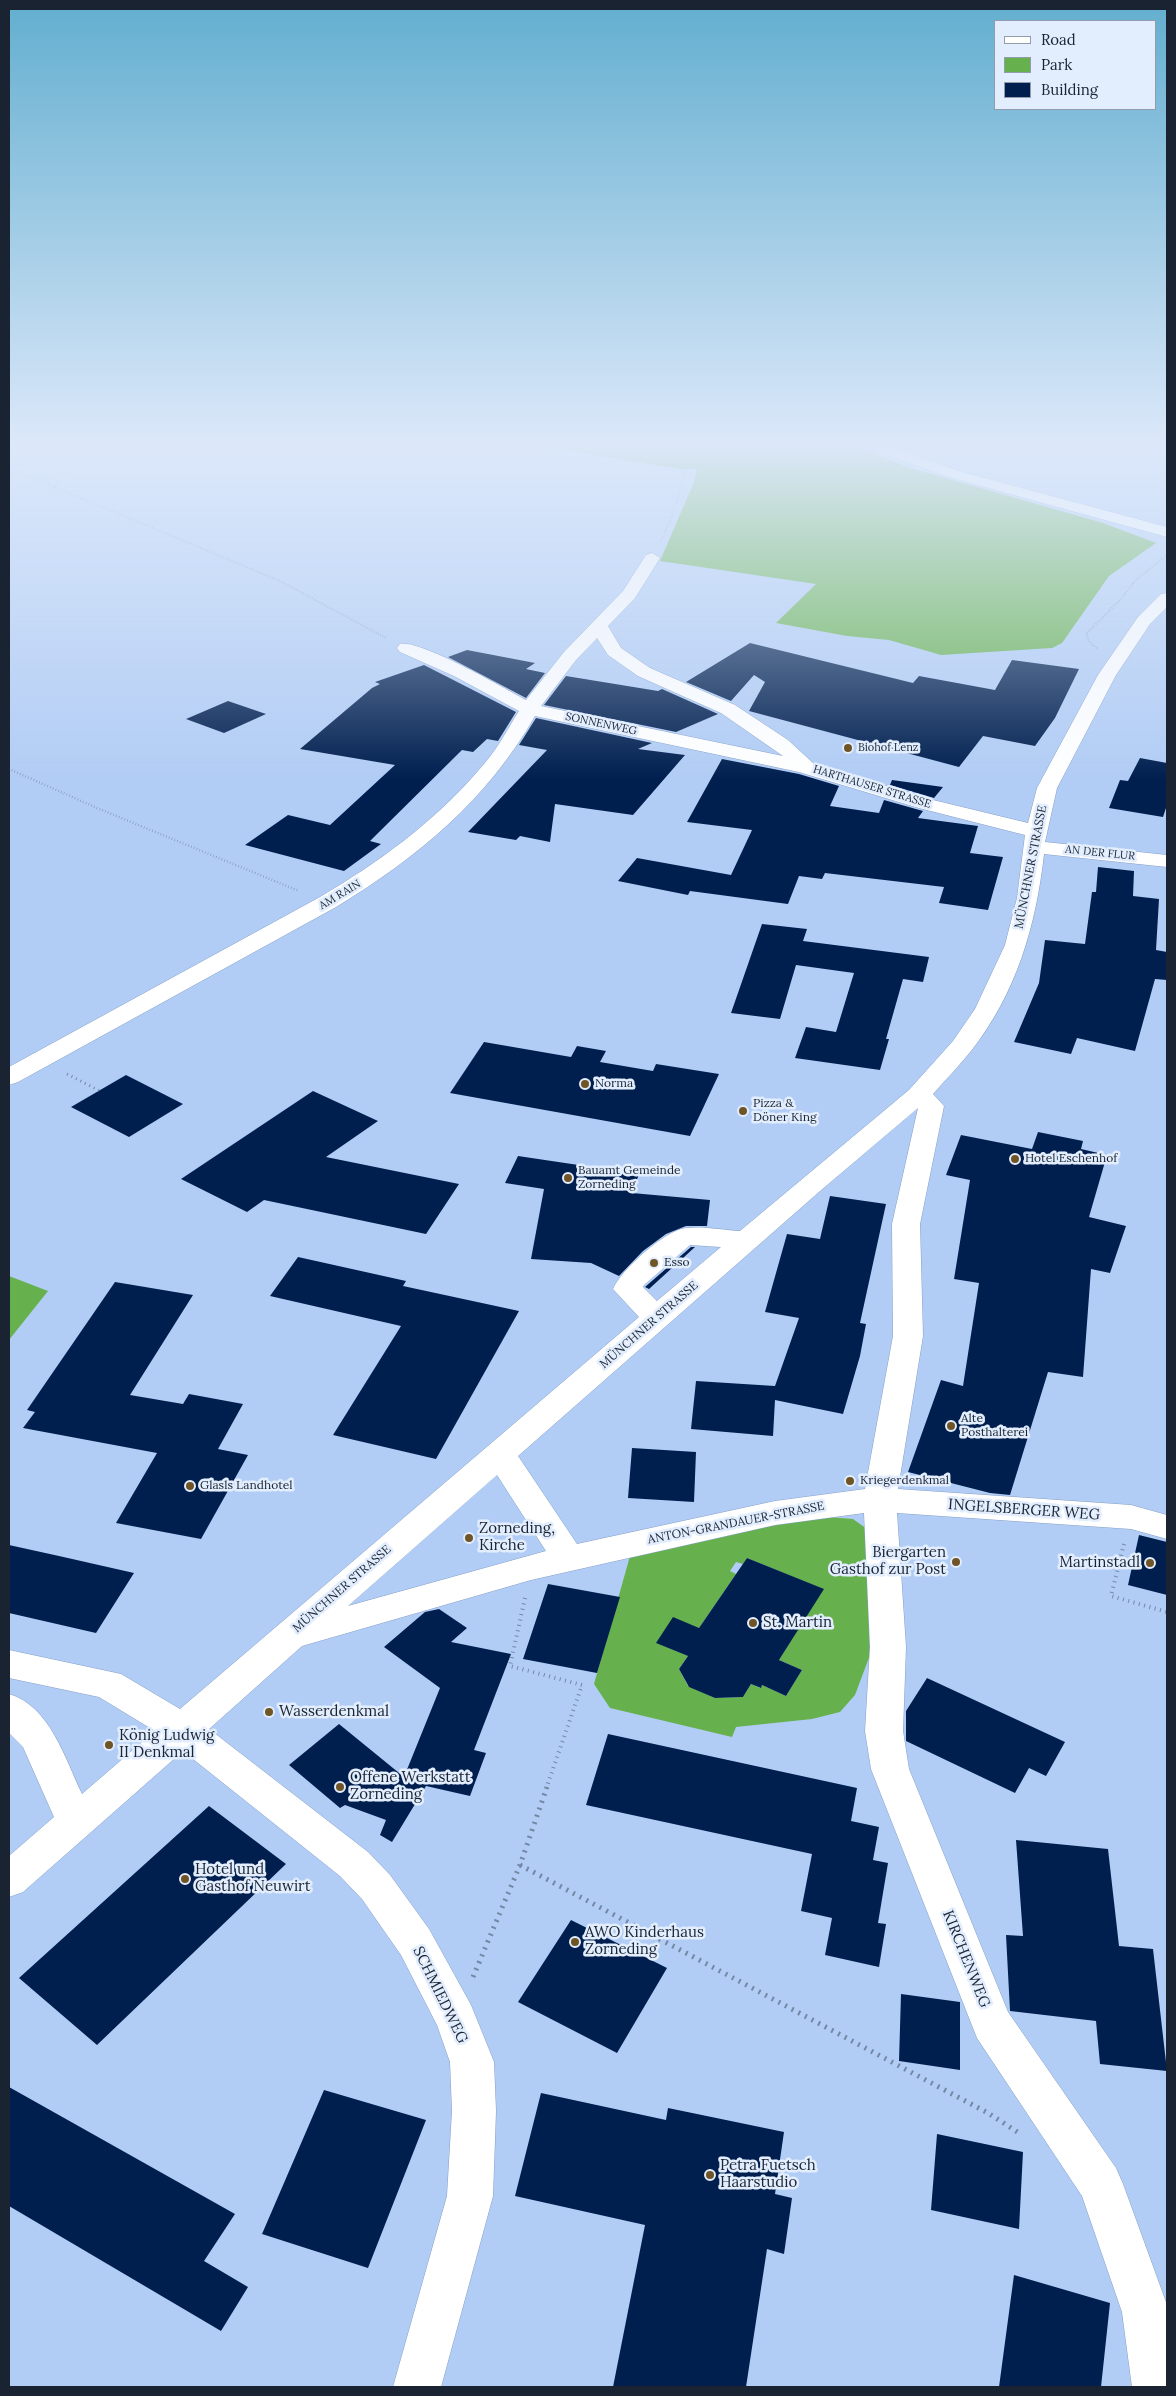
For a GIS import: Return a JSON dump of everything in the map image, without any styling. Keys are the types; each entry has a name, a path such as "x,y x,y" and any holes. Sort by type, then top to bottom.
{"street":[{"path":"599,626 629,594 652,558"},
{"name":"MÜNCHNER STRASSE","path":"9,1880 286,1638 918,1095 942,1071 974,1029 1006,971 1016,945 1028,898 1035,839 1047,788 1084,715 1120,655 1152,611 1167,598"},
{"name":"AM RAIN","path":"9,1077 328,902 371,876 427,832 486,775 509,744 529,709 570,656 599,626"},
{"name":"HARTHAUSER STRASSE","path":"599,626 614,651 644,672 728,709 781,744 807,768 1035,839"},
{"name":"SONNENWEG","path":"406,648 460,672 529,709 807,768"},
{"name":"AN DER FLUR","path":"1035,839 1167,861"},
{"path":"880,1500 908,1336 906,1224 932,1106 918,1095"},
{"path":"657,1318 628,1289 631,1281 678,1240 687,1236 747,1240"},
{"path":"500,1454 568,1558"},
{"name":"INGELSBERGER WEG","path":"880,1500 1042,1520 1131,1517 1167,1527"},
{"name":"ANTON-GRANDAUER-STRASSE","path":"286,1638 568,1558 775,1513 832,1504 880,1500"},
{"name":"KIRCHENWEG","path":"880,1500 888,1647 884,1731 890,1769 992,2024 1100,2184 1146,2312 1156,2387"},
{"name":"SCHMIEDWEG","path":"9,1664 108,1684 182,1729 354,1864 376,1887 415,1942 456,2019 472,2062 474,2111 470,2196 417,2387"},
{"path":"9,1709 38,1738 75,1821"}],"path":[{"path":"216,555 280,581 406,648"},
{"path":"1120,655 1099,650 1090,644 1086,634 1119,601 1136,580 1167,555"},
{"path":"9,769 97,808 306,894"},
{"path":"66,1074 100,1091"},
{"path":"1131,1517 1111,1596 1167,1612"},
{"path":"456,2019 520,1865 582,1685 510,1666 526,1588"},
{"path":"520,1865 988,2113 1028,2138"}],"green space":[{"path":"663,555 1139,555 1109,576 1062,643 1052,648 941,655 889,640 847,636 776,623 816,584 660,561"},
{"path":"9,1276 48,1291 9,1340"},
{"path":"828,1517 853,1519 867,1529 870,1655 855,1695 840,1712 812,1719 736,1727 732,1737 610,1708 594,1684 630,1556 731,1532","holes":["747,1558 823,1589 779,1660 802,1670 786,1696 762,1685 760,1688 751,1684 743,1697 715,1698 688,1686 679,1669 688,1656 657,1643 699,1628 736,1574 730,1571 736,1562 743,1564"]}],"building":[{"path":"750,643 913,683 919,676 995,690 1012,660 1079,669 1055,718 1035,746 983,736 959,767 749,711 765,682 754,675 731,701 686,682"},
{"path":"467,650 535,663 526,669 545,673 526,698 448,657"},
{"path":"424,665 516,712 498,741 487,739 473,752 462,750 370,841 381,844 344,871 245,845 288,815 330,825 395,765 300,749 372,688 380,684 375,682"},
{"path":"566,676 658,691 662,689 718,714 676,732 544,705"},
{"path":"228,701 266,714 224,733 186,719"},
{"path":"536,718 652,743 638,749 685,755 633,815 555,804 550,842 520,836 516,840 468,832 547,750 519,745"},
{"path":"1140,758 1167,763 1167,805 1163,817 1109,808 1120,780 1128,781"},
{"path":"722,759 799,774 839,786 830,806 879,813 884,800 923,811 918,818 978,826 970,853 1003,857 988,910 939,903 944,887 825,873 822,879 799,876 788,904 690,891 688,895 618,881 637,858 731,875 752,830 687,822"},
{"path":"892,780 943,787 934,798 890,785"},
{"path":"1098,867 1134,871 1133,896 1159,899 1156,950 1167,952 1167,980 1155,979 1135,1051 1077,1038 1071,1054 1014,1042 1039,983 1045,940 1085,944 1092,892 1096,892"},
{"path":"762,924 807,929 803,941 929,957 923,982 903,979 886,1039 889,1039 880,1070 795,1058 806,1027 836,1032 854,973 796,965 780,1019 731,1013"},
{"name":"Norma","path":"484,1042 571,1057 577,1046 606,1051 600,1062 653,1071 656,1064 719,1074 690,1136 450,1093"},
{"path":"126,1075 183,1104 129,1137 71,1107"},
{"path":"313,1091 378,1121 326,1157 459,1184 426,1234 264,1200 247,1212 181,1179"},
{"path":"1038,1132 1083,1141 1081,1149 1107,1155 1089,1217 1126,1226 1110,1273 1091,1269 1083,1377 1048,1372 1010,1495 990,1493 908,1472 941,1380 963,1386 979,1283 954,1279 970,1180 946,1175 961,1135 1032,1149"},
{"path":"518,1156 639,1174 632,1193 710,1200 707,1226 686,1226 666,1234 643,1251 619,1276 591,1263 531,1259 544,1189 505,1183"},
{"path":"830,1196 886,1204 860,1323 866,1324 860,1356 843,1414 775,1400 773,1436 691,1429 696,1381 775,1386 799,1318 765,1312 787,1234 820,1239"},
{"path":"691,1247 695,1247 649,1289 645,1287"},
{"path":"298,1257 406,1281 403,1286 519,1311 436,1459 333,1435 401,1326 270,1296"},
{"path":"115,1282 193,1295 130,1395 183,1404 189,1394 243,1404 218,1449 248,1455 201,1539 116,1523 157,1453 23,1428 35,1412 27,1410"},
{"path":"632,1448 696,1452 694,1502 628,1498"},
{"name":"Martinstadl","path":"1139,1535 1167,1542 1167,1595 1128,1585"},
{"path":"9,1545 134,1573 96,1633 9,1613"},
{"name":"St. Martin","path":"747,1558 824,1589 779,1660 802,1670 786,1696 762,1685 761,1688 751,1684 743,1697 715,1698 689,1687 679,1669 688,1656 656,1643 673,1617 699,1628"},
{"path":"548,1584 620,1597 597,1673 523,1659"},
{"path":"439,1609 467,1628 451,1642 511,1654 474,1750 486,1753 470,1796 426,1786 392,1842 380,1835 386,1820 345,1805 340,1808 289,1765 339,1724 404,1777 440,1688 384,1647 425,1612"},
{"path":"927,1678 1065,1742 1046,1776 1029,1768 1015,1793 906,1741 906,1711"},
{"path":"608,1734 857,1788 851,1821 879,1827 873,1860 888,1863 878,1923 886,1924 879,1967 825,1955 832,1918 801,1911 812,1854 586,1805"},
{"path":"209,1806 286,1864 97,2045 19,1978"},
{"path":"1016,1840 1108,1849 1119,1946 1153,1949 1167,2071 1100,2064 1096,2021 1010,2011 1006,1935 1023,1936"},
{"path":"571,1920 667,1968 617,2053 518,2002"},
{"path":"901,1994 960,2002 960,2070 899,2061"},
{"path":"9,2087 235,2214 204,2261 248,2287 221,2331 9,2206"},
{"path":"324,2090 426,2120 368,2268 262,2234"},
{"path":"541,2093 666,2120 668,2108 784,2132 775,2194 792,2198 784,2254 767,2249 746,2387 613,2387 645,2225 515,2196"},
{"path":"937,2134 1023,2152 1019,2229 931,2210"},
{"path":"1014,2275 1110,2303 1101,2387 999,2387"}],"place":[{"name":"Biohof Lenz","path":"848,748"},
{"name":"Norma","path":"585,1084"},
{"name":"Pizza & Döner King","path":"743,1111"},
{"name":"Hotel Eschenhof","path":"1015,1159"},
{"name":"Bauamt Gemeinde Zorneding","path":"568,1178"},
{"name":"Esso","path":"654,1263"},
{"name":"Alte Posthalterei","path":"951,1426"},
{"name":"Kriegerdenkmal","path":"850,1481"},
{"name":"Glasls Landhotel","path":"190,1486"},
{"name":"Zorneding, Kirche","path":"469,1538"},
{"name":"Biergarten Gasthof zur Post","path":"956,1562"},
{"name":"Martinstadl","path":"1150,1563"},
{"name":"St. Martin","path":"753,1623"},
{"name":"Wasserdenkmal","path":"269,1712"},
{"name":"König Ludwig II Denkmal","path":"109,1745"},
{"name":"Offene Werkstatt Zorneding","path":"340,1787"},
{"name":"Hotel und Gasthof Neuwirt","path":"185,1879"},
{"name":"AWO Kinderhaus Zorneding","path":"575,1942"},
{"name":"Petra Fuetsch Haarstudio","path":"710,2175"}]}
